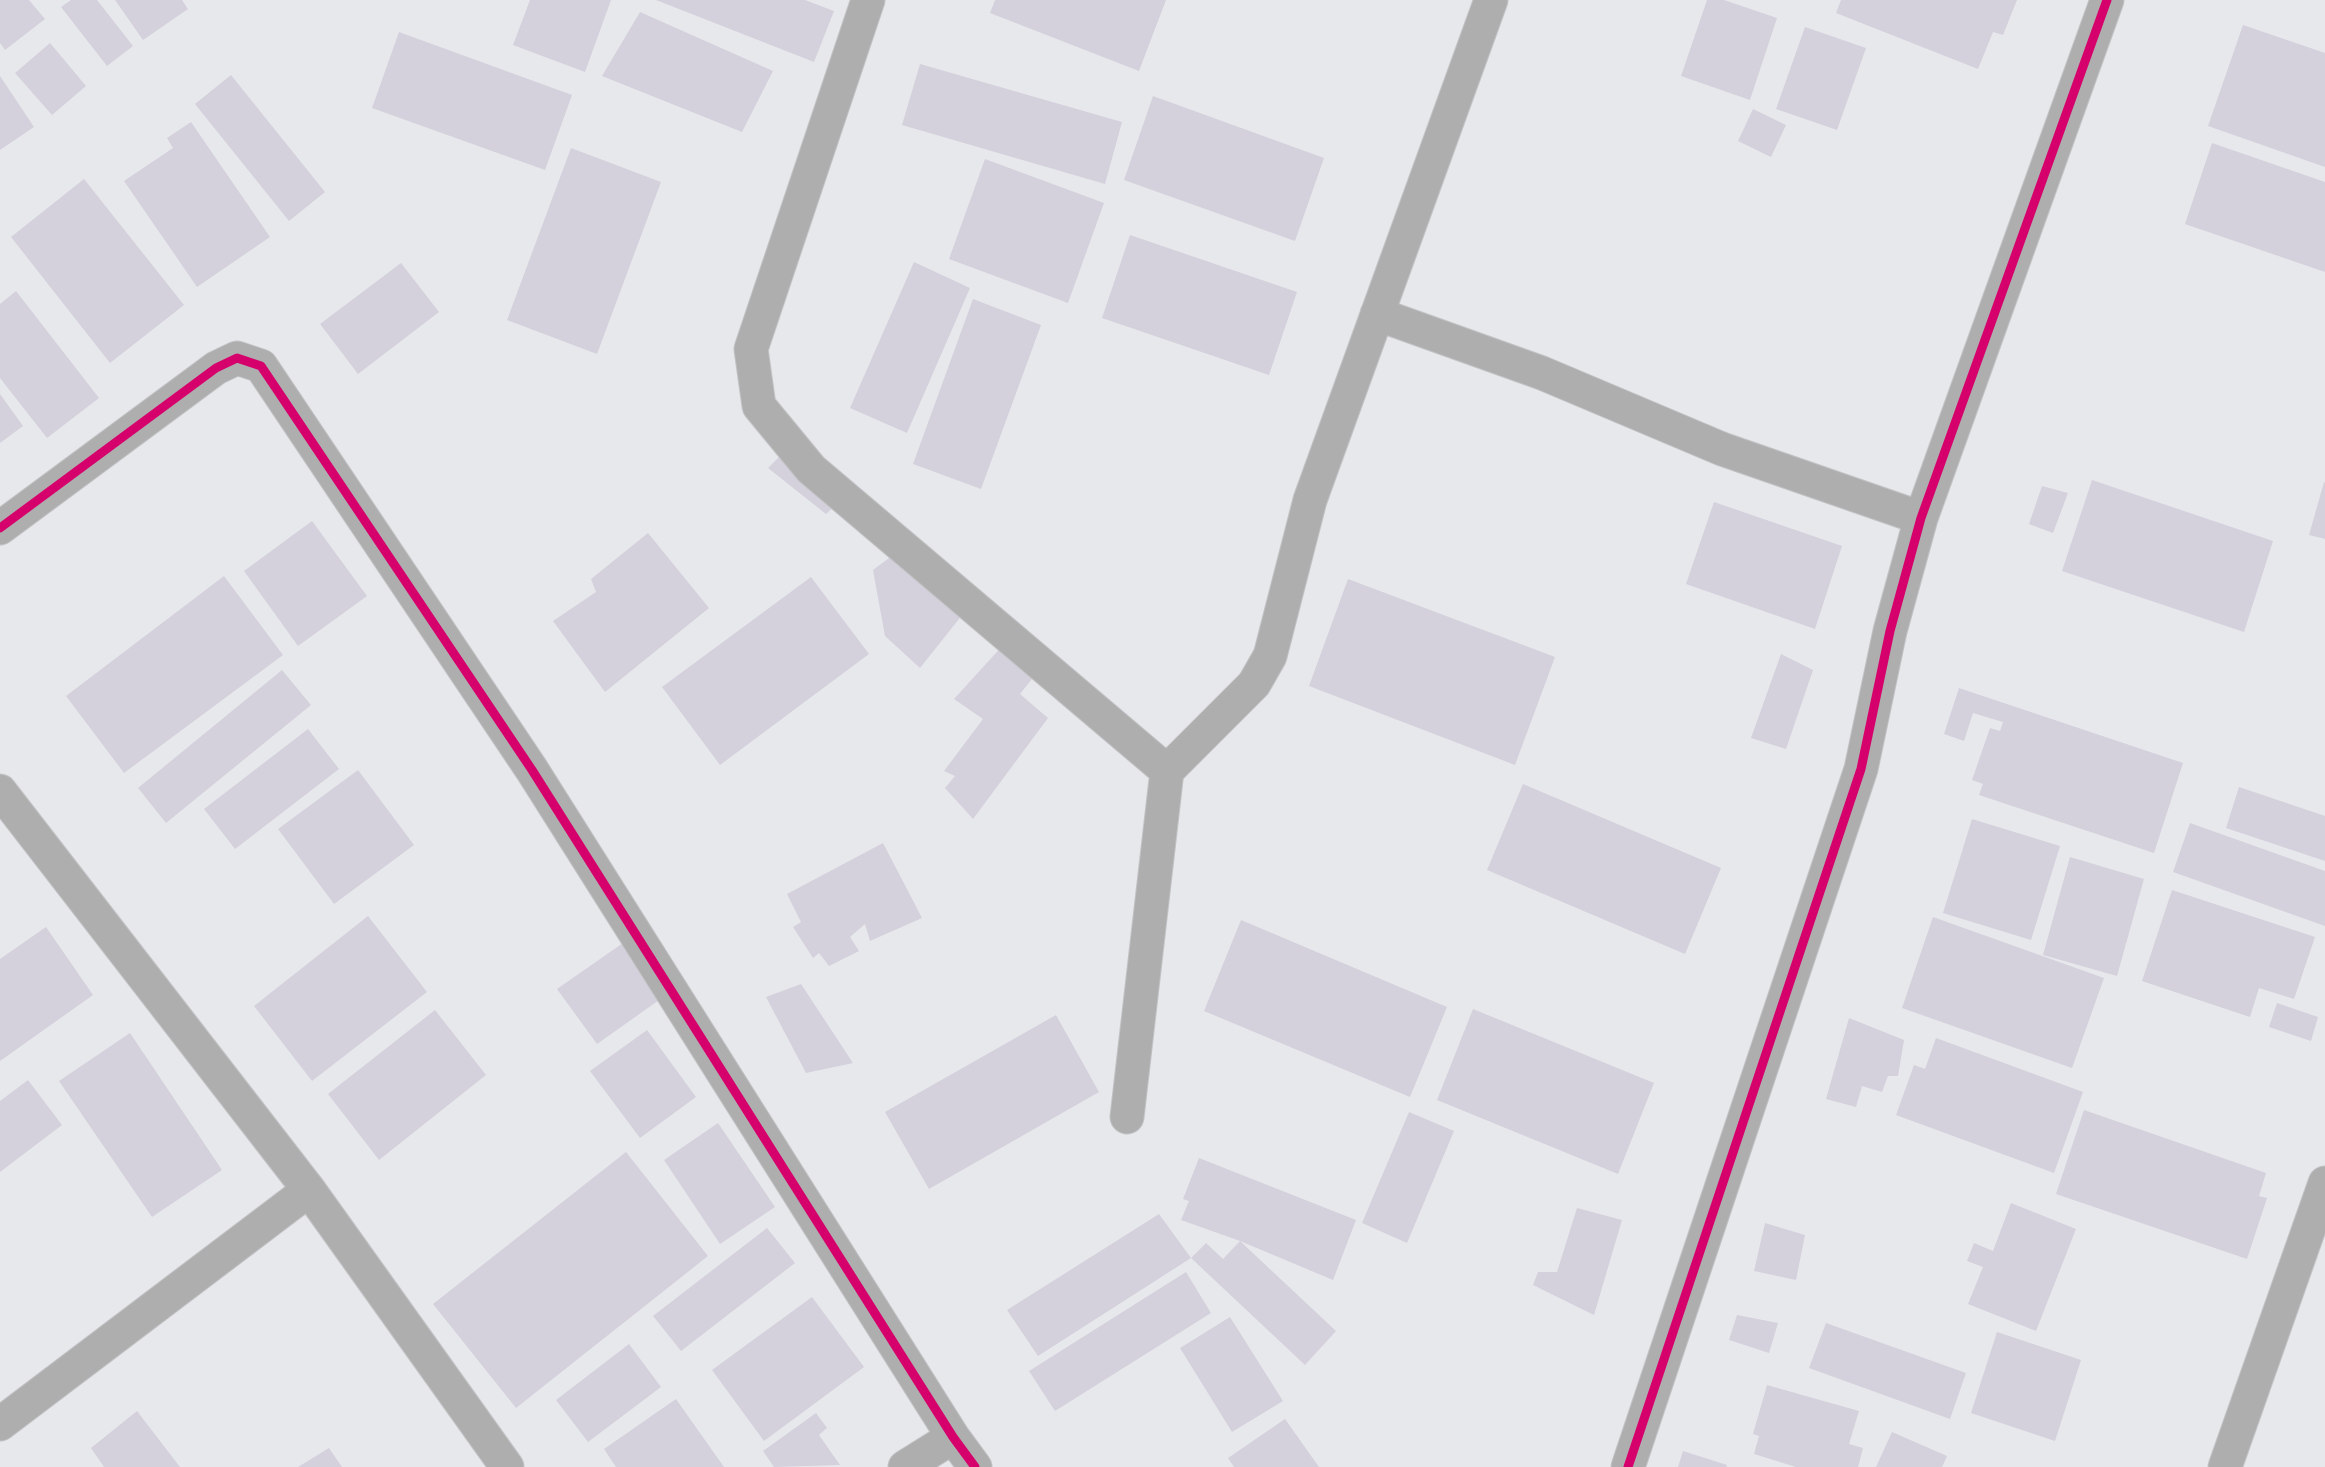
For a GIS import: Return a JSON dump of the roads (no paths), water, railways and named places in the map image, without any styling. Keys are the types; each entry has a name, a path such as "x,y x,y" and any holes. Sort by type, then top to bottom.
{"street":[{"path":"868,0 751,349 759,406 811,469 1167,771"},
{"path":"1127,1118 1167,771 1254,684 1270,656 1310,500 1491,0"},
{"path":"1628,1467 1861,769 1890,631 1921,518 2107,0"},
{"path":"1377,314 1542,373 1722,449 1921,518"},
{"path":"0,528 216,368 237,358 261,366 532,770 953,1437 975,1467"},
{"path":"0,791 309,1190 507,1467"},
{"path":"2231,1464 2325,1183"},
{"path":"0,1425 309,1190"},
{"path":"906,1467 953,1437"}]}
